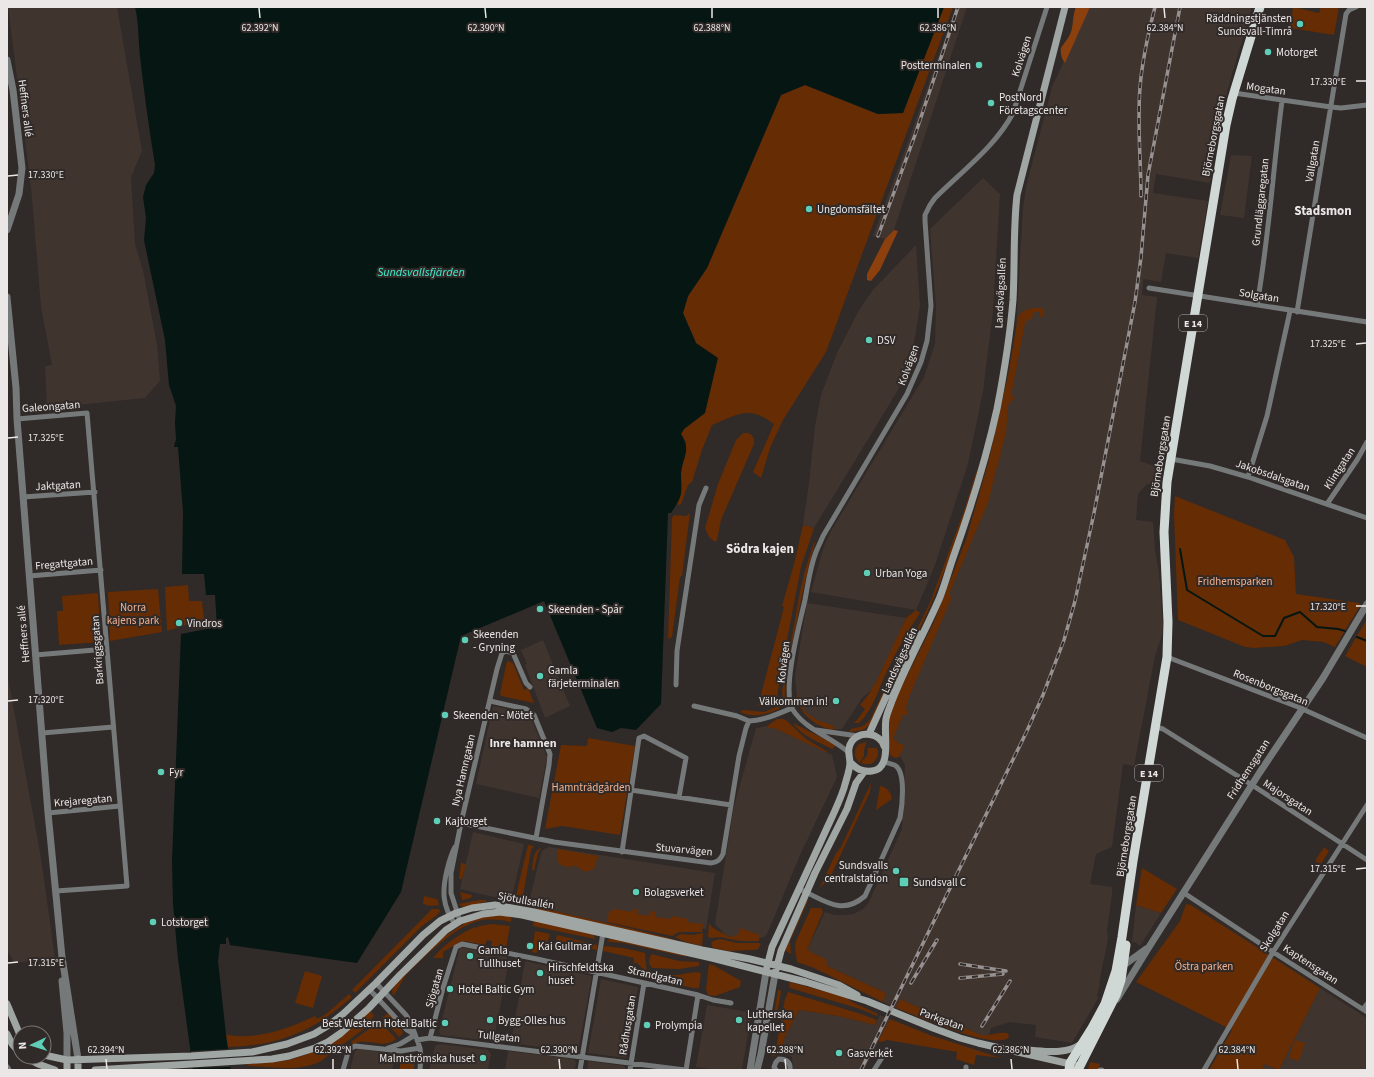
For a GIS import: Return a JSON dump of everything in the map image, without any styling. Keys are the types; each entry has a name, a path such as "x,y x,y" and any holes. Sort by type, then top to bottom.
{"highway":[{"name":"Björneborgsgatan","path":"1116,971 1167,657 1168,622 1164,532 1165,499 1225,131 1234,93 1260,7"},
{"name":"Björneborgsgatan","path":"1122,980 1127,938 1126,913"},
{"name":"E 14","path":"1075,1066 1083,1043 1105,1004 1116,971"},
{"name":"Fridhemsgatan","path":"1075,1066 1105,1020 1122,980"}],"main road":[{"name":"Landsvägsallén","path":"884,762 886,754 884,732 886,719 898,685 924,634 940,596 981,473 997,408 1006,357 1013,299 1014,223 1017,195 1065,7"},
{"name":"Landsvägsallén","path":"869,734 890,688 946,578"},
{"path":"864,772 856,783 847,809 783,946 776,966 775,974 766,972 772,947 842,793 850,762 848,752 853,741 858,736 869,734 877,736 882,741 886,754"},
{"path":"850,762 856,769 864,772 876,771 884,762"},
{"name":"Sjötullsallén","path":"78,1059 192,1056 252,1052 302,1039 314,1034 342,1014 370,989 432,926 456,913 485,906 495,905 510,907 702,950 768,963"},
{"name":"Sjötullsallén","path":"94,1070 230,1062 289,1056 315,1048 328,1042 353,1023 440,935 457,923 483,914 504,912 603,933 766,972"},
{"path":"768,963 776,966"},
{"name":"Parkgatan","path":"776,966 791,969 839,985 867,1001"},
{"name":"Parkgatan","path":"775,974 867,1001 960,1038 1011,1049 1075,1066"},
{"path":"7,1004 16,1025"},
{"path":"7,1034 12,1044"},
{"name":"Parkgatan","path":"1062,1051 1075,1048 1083,1043"},
{"name":"Parkgatan","path":"1011,1049 1062,1051 1069,1053 1075,1066"},
{"path":"52,1057 67,1060 78,1059 78,1070"},
{"path":"66,1070 67,1060"},
{"path":"41,1065 55,1070"}],"street":[{"name":"Kolvägen","path":"792,708 790,683 793,656 816,552 839,508 915,379 925,347 929,328 931,306 925,215 935,198 986,149 1008,123 1013,113 1047,7"},
{"name":"Vallgatan","path":"1297,312 1346,14 1349,10 1356,7"},
{"name":"Heffners allé","path":"7,60 22,168 19,194 7,230"},
{"name":"Mogatan","path":"1234,93 1282,101 1341,108 1367,105"},
{"name":"Grundläggaregatan","path":"1257,305 1264,268 1274,163 1282,101"},
{"name":"Solgatan","path":"1149,288 1367,322"},
{"name":"Heffners allé","path":"7,297 16,388 17,419 48,813 63,969 62,987 67,1033 67,1060"},
{"path":"1248,477 1267,416 1290,310"},
{"name":"Galeongatan","path":"17,419 87,413"},
{"name":"Barkriggsgatan","path":"56,891 126,886 95,492 87,413"},
{"name":"Klintgatan","path":"1327,504 1357,460 1367,442"},
{"name":"Jakobsdalsgatan","path":"1171,459 1210,466 1248,477 1367,518"},
{"path":"676,685 677,651 699,505 706,488"},
{"name":"Jaktgatan","path":"23,497 95,492"},
{"name":"Fregattgatan","path":"29,576 101,570"},
{"name":"Fridhemsgatan","path":"1105,1020 1149,947 1252,785 1302,710 1367,604"},
{"path":"35,655 107,649"},
{"name":"Nya Hamngatan","path":"457,923 451,882 457,844 502,652 506,651 513,654 526,683 530,687"},
{"name":"Rosenborgsgatan","path":"1167,657 1302,710 1367,738"},
{"path":"490,701 531,711 550,754 550,765 536,838"},
{"path":"694,706 749,720 762,720 792,708 805,723 821,735 838,743 848,752"},
{"name":"Stuvarvägen","path":"461,823 536,838 622,852 711,863 716,862 720,860 723,854 739,756 744,733 749,720"},
{"path":"42,733 113,727"},
{"name":"Majorsgatan","path":"1156,727 1163,729 1252,785 1367,860"},
{"path":"816,730 858,736"},
{"path":"622,852 639,738 644,736 686,758 680,797"},
{"path":"799,889 828,903 840,906 848,906 864,896 900,818 902,802 901,775 896,767 884,762"},
{"path":"631,790 731,805"},
{"name":"Skolgatan","path":"1204,1070 1273,952 1367,805"},
{"name":"Krejaregatan","path":"48,813 120,806"},
{"name":"Nya Hamngatan","path":"457,844 452,851 444,886 445,902 449,916 457,923"},
{"name":"Kaptensgatan","path":"1184,893 1365,1011"},
{"path":"580,1070 603,933"},
{"name":"Strandgatan","path":"458,945 466,944 518,954 731,1003"},
{"name":"Sjögatan","path":"430,1038 449,970 456,947 458,945"},
{"name":"Fridhemsgatan","path":"1116,971 1149,947"},
{"name":"Heffners allé","path":"63,969 66,976 78,1059"},
{"path":"750,1070 766,972"},
{"path":"757,1070 775,974"},
{"path":"376,983 406,1015 411,1023 420,1048 420,1070"},
{"name":"Rådhusgatan","path":"630,1070 644,983"},
{"path":"370,989 416,1038"},
{"path":"686,1070 698,995"},
{"path":"1365,1011 1367,1004"},
{"path":"385,1049 416,1038"},
{"name":"Tullgatan","path":"416,1038 430,1038 686,1070"},
{"path":"343,1070 349,1049 354,1046 408,1051 420,1048"},
{"path":"874,1070 886,1050"},
{"path":"776,1070 774,1066 779,1059 784,1059 788,1062 790,1070"}],"shaded area":[{"path":"8,7 117,7 142,151 131,177 135,244 143,270 157,345 160,381 145,398 47,408 45,366 52,365 41,307 31,187"},
{"path":"956,7 967,7 894,230 885,239 873,236 909,139"},
{"path":"1076,7 1090,7 1065,63 1061,48 1071,32"},
{"path":"1089,7 1252,7 1228,88 1210,183 1156,174 1153,193 1208,201 1198,258 1166,253 1161,282 1143,279 1142,295 1157,297 1140,461 1157,467 1154,480 1150,484 1147,484 1138,494 1136,520 1153,522 1163,625 1162,635 1155,656 1134,766 1123,764 1112,847 1096,854 1090,884 1112,887 1107,930 1108,939 1099,983 1097,996 1099,997 1072,1043 1035,1037 1036,1025 1010,1022 991,1028 989,1035 981,1035 900,999 896,1008 883,1002 886,993 827,966 822,958 807,950 825,912 835,915 853,914 863,909 869,902 902,829 905,765 900,756 888,748 912,679 966,540 988,464 1009,371 1016,329 1023,209 1026,187 1052,87"},
{"path":"1231,155 1252,156 1244,218 1220,215"},
{"path":"983,178 1000,194 993,311 983,392 968,464 935,565 916,610 811,592 824,546 831,531 924,377 935,344 936,306 930,229"},
{"path":"894,230 898,231 880,270 871,281 867,280 867,274 885,239"},
{"path":"916,245 920,306 914,343 908,367 898,390 814,528 803,525 815,426 821,395 837,353 859,310 873,290"},
{"path":"807,603 906,618 875,687 862,698 842,729 833,729 816,724 804,714 797,697 795,676"},
{"name":"Gamla färjeterminalen","path":"543,640 570,706 545,718 525,665 527,664 521,650"},
{"path":"7,672 41,858 55,958 15,963 7,951"},
{"path":"493,706 529,713 547,757 539,798 476,784"},
{"path":"767,726 832,755 837,777 800,855 767,934 764,937 759,938 734,938 726,935 715,924 734,806 756,728"},
{"path":"473,832 524,844 511,901 460,889"},
{"path":"549,847 715,873 706,929 610,912 607,923 537,907 538,900 530,898 541,853 544,849"},
{"path":"1136,905 1161,913 1140,946 1135,942 1132,942"},
{"path":"460,947 506,957 509,961 494,1038 491,1041 441,1035 439,1032"},
{"path":"525,961 592,976 578,1052 511,1043"},
{"path":"601,979 638,987 626,1058 588,1053"},
{"path":"1320,988 1367,1018 1367,1070 1279,1070"},
{"path":"707,1005 749,1012 751,1016 742,1070 719,1070 696,1067"},
{"path":"799,1010 838,1016 875,1025 880,1015 890,1019 864,1070 793,1070 792,1057 781,1052 784,1039"},
{"path":"440,1044 488,1050 491,1054 488,1070 429,1070 435,1046"},
{"path":"358,1049 394,1054 396,1057 392,1070 350,1070 355,1051"},
{"path":"508,1051 573,1059 576,1062 575,1070 505,1070"},
{"path":"588,1061 624,1066 626,1070 587,1070"},
{"path":"1264,1064 1279,1070 1262,1070"}],"green space":[{"path":"944,7 953,7 826,352 783,420 770,448 761,478 753,472 774,424 765,418 750,413 736,415 712,425 692,482 688,485 681,504 677,504 681,494 681,472 686,451 686,442 681,434 684,429 705,413 696,343 683,313 688,296 707,268 781,95 805,85 877,114 903,113"},
{"path":"1293,7 1319,13 1321,7 1339,7 1334,35 1290,28"},
{"path":"1031,308 1042,308 1043,316 1039,318 1040,312 1034,312 1032,318 1025,323 1011,396 1015,397 1008,405 1006,433 989,500 950,592 951,599 909,697 906,707 908,716 903,714 893,739 897,741 897,743 904,745 899,757 895,758 890,755 887,743 889,719 894,702 934,622 966,540 988,464 1009,371 1018,317 1023,311"},
{"path":"743,433 752,435 754,444 721,520 717,540 715,542 709,537 705,528 718,484 736,440"},
{"path":"976,472 959,530 938,587 922,624 870,725 863,730 849,732 851,729 863,726 870,720 904,649 918,627 931,600 965,508"},
{"name":"Fridhemsparken","path":"1175,496 1285,540 1294,557 1296,594 1359,603 1360,606 1335,647 1323,642 1302,640 1284,646 1254,648 1245,647 1178,620 1174,514"},
{"path":"690,513 672,637 668,639 672,518 674,515 686,516"},
{"path":"803,525 814,528 801,567 777,699 758,706 784,607 782,606"},
{"path":"814,542 792,645 786,678 785,697 783,699 782,691 800,591"},
{"name":"Norra kajens park","path":"188,585 189,601 202,601 204,619 167,631 165,587"},
{"name":"Norra kajens park","path":"158,589 162,632 110,641 108,592"},
{"name":"Norra kajens park","path":"98,593 101,642 59,645 57,611 63,611 62,596"},
{"path":"916,610 920,613 895,655 869,711 859,723 853,723 865,709 860,705 869,694 877,680 906,618"},
{"path":"1367,619 1367,667 1345,656"},
{"path":"507,661 513,663 524,690 528,688 534,703 501,696 500,694"},
{"path":"798,694 805,712 817,720 834,726 835,729 823,727 809,718 800,706"},
{"path":"779,707 779,709 760,715 750,715 740,712 743,710 764,712"},
{"path":"777,719 786,720 806,739 828,752 827,753 767,726"},
{"path":"793,723 836,745 832,749 816,741 801,732"},
{"name":"Hamnträdgården","path":"588,738 635,746 620,835 562,826 545,829 561,745 587,746"},
{"path":"866,742 864,756 860,763 855,756 855,751 859,744"},
{"path":"868,748 877,748 877,757 871,764 862,764 862,761 867,756"},
{"path":"871,783 870,792 831,876 819,889 836,853 841,847"},
{"path":"880,786 885,787 888,790 892,799 876,810"},
{"path":"528,845 534,846 531,850 523,896 516,895"},
{"path":"1324,847 1329,851 1321,864 1315,861"},
{"path":"541,848 538,853 534,870 532,870 536,851"},
{"path":"558,849 598,856 594,869 585,872 576,866 566,867 559,864 557,857"},
{"path":"461,863 466,864 462,879 459,879 459,877"},
{"path":"1142,868 1177,889 1161,913 1136,905"},
{"path":"460,892 472,895 471,898 462,900"},
{"path":"424,896 437,899 439,905 431,906 423,904"},
{"path":"486,900 486,902 463,907 458,904"},
{"path":"807,900 808,901 790,941 791,954 786,951 786,948"},
{"name":"Östra parken","path":"1186,904 1191,905 1320,988 1279,1070 1264,1064 1262,1070 1209,1070 1232,1030 1136,982 1180,921"},
{"path":"537,907 673,939 679,943 536,911"},
{"path":"811,908 821,908 823,912 807,950 826,959 827,966 886,993 883,1002 814,968 797,962 795,947 796,941"},
{"path":"432,909 439,909 440,911 436,916 422,926 355,993 352,990"},
{"path":"614,909 632,912 633,909 638,909 637,914 649,916 650,911 656,912 655,917 671,919 672,916 688,919 687,922 703,924 702,932 679,932 672,936 607,922 609,912"},
{"path":"488,915 512,915 511,922 483,920 473,922 463,927 432,950 413,968 406,975 393,996 392,990 403,975 443,937 465,923"},
{"path":"534,920 593,933 595,939 533,926"},
{"path":"709,923 713,928 730,937 738,935 740,928 760,935 759,941 740,941 720,937 710,938 708,936"},
{"path":"492,924 510,926 506,949 491,946 492,941 487,940 485,945 464,941 443,952 443,958 433,958 447,944 463,933 475,927"},
{"path":"535,931 550,934 547,944 536,953 532,952"},
{"path":"703,933 702,946 685,942 675,937 681,934 693,935"},
{"path":"557,935 597,945 597,950 558,941 556,939"},
{"path":"611,938 691,955 682,956 624,943 607,941"},
{"path":"720,939 737,943 761,944 758,949 754,950 729,951 713,948 711,944 713,941"},
{"path":"604,946 623,948 645,953 647,972 646,979 644,978 644,970 637,963 634,963 634,958 603,951"},
{"path":"651,954 679,961 699,962 699,966 679,969 652,968 649,963"},
{"path":"709,964 741,981 740,987 715,996 708,995 706,989"},
{"path":"305,971 322,976 313,1008 295,1003"},
{"path":"694,972 701,973 699,988 651,979 652,974 678,975"},
{"path":"790,982 846,997 850,1001 878,1014 877,1016 860,1009 790,988"},
{"path":"778,990 781,992 776,1020 773,1020"},
{"path":"788,992 877,1020 875,1025 838,1016 799,1010 784,1039 781,1052 772,1057 777,1043 785,999"},
{"path":"349,994 352,997 338,1009 324,1019 295,1034 264,1044 228,1047 226,1035 244,1036 265,1034 291,1026 315,1016 317,1019 326,1014"},
{"path":"900,999 981,1035 1007,1033 1009,1035 1008,1038 999,1040 970,1036 936,1024 896,1008"},
{"path":"370,1010 374,1016 365,1028 321,1061 304,1067 295,1068 249,1066 246,1064 283,1061 306,1055 345,1033"},
{"path":"388,1013 397,1022 402,1030 403,1033 399,1037 382,1018"},
{"path":"890,1019 930,1035 1001,1058 976,1055 974,1065 956,1059 957,1052 887,1040 882,1042 878,1041"},
{"path":"380,1021 396,1039 391,1042 380,1044 358,1042 353,1044 351,1042"},
{"path":"627,1023 630,1025 628,1038 623,1037 625,1024 626,1025"},
{"path":"1295,1040 1305,1043 1299,1061 1289,1058"},
{"path":"403,1060 414,1061 414,1070 399,1070"},
{"path":"1090,1062 1100,1064 1098,1070 1088,1069"}],"water":[{"name":"Sundsvallsfjärden","path":"135,7 944,7 903,113 878,114 805,85 781,95 707,268 688,296 683,313 696,343 718,358 705,413 684,429 681,434 686,445 686,454 681,474 681,493 671,513 668,513 661,704 636,730 621,728 612,732 597,728 544,601 461,636 401,892 357,963 230,945 228,937 226,938 226,944 220,944 218,961 231,1070 193,1070 178,959 173,904 172,861 181,634 217,627 215,595 206,595 204,574 182,574 183,512 178,447 174,447 176,439 176,406 169,385 165,340 144,240 146,218 143,197 146,185 154,173 155,165 143,83"}],"pier":[{"path":"228,1049 231,1067 193,1068 191,1051"}],"waterway":[{"path":"1180,549 1187,590 1263,636 1275,636 1284,618 1300,612 1317,627 1345,631"},
{"path":"1357,637 1367,641"}],"railway":[{"path":"878,236 915,135 958,7"},
{"path":"1141,196 1139,128 1140,88 1142,68 1155,7"},
{"path":"861,1070 1026,733 1043,695 1064,640 1075,601 1094,513 1135,302 1141,257 1148,175 1180,7"},
{"path":"911,983 937,940"},
{"path":"960,964 1006,971"},
{"path":"960,978 1003,974"},
{"path":"982,1026 1010,981"}],"place":[{"name":"Räddningstjänsten Sundsvall-Timrå","path":"1300,24"},
{"name":"Motorget","path":"1268,52"},
{"name":"Postterminalen","path":"979,65"},
{"name":"PostNord Företagscenter","path":"991,103"},
{"name":"Ungdomsfältet","path":"809,209"},
{"name":"DSV","path":"869,340"},
{"name":"Urban Yoga","path":"867,573"},
{"name":"Skeenden - Spår","path":"540,609"},
{"name":"Vindros","path":"179,623"},
{"name":"Skeenden - Gryning","path":"465,640"},
{"name":"Gamla färjeterminalen","path":"540,676"},
{"name":"Välkommen in!","path":"836,701"},
{"name":"Skeenden - Mötet","path":"445,715"},
{"name":"Fyr","path":"161,772"},
{"name":"Kajtorget","path":"437,821"},
{"name":"Sundsvalls centralstation","path":"896,871"},
{"name":"Sundsvall C","path":"904,882"},
{"name":"Bolagsverket","path":"636,892"},
{"name":"Lotstorget","path":"153,922"},
{"name":"Kai Gullmar","path":"530,946"},
{"name":"Gamla Tullhuset","path":"470,956"},
{"name":"Hirschfeldtska huset","path":"540,973"},
{"name":"Hotel Baltic Gym","path":"450,989"},
{"name":"Bygg-Olles hus","path":"490,1020"},
{"name":"Lutherska kapellet","path":"739,1020"},
{"name":"Best Western Hotel Baltic","path":"445,1023"},
{"name":"Prolympia","path":"647,1025"},
{"name":"Gasverket","path":"839,1053"},
{"name":"Malmströmska huset","path":"483,1058"}],"district":[{"name":"Stadsmon","path":"1323,210"},
{"name":"Södra kajen","path":"760,548"},
{"name":"Inre hamnen","path":"523,743"}]}
